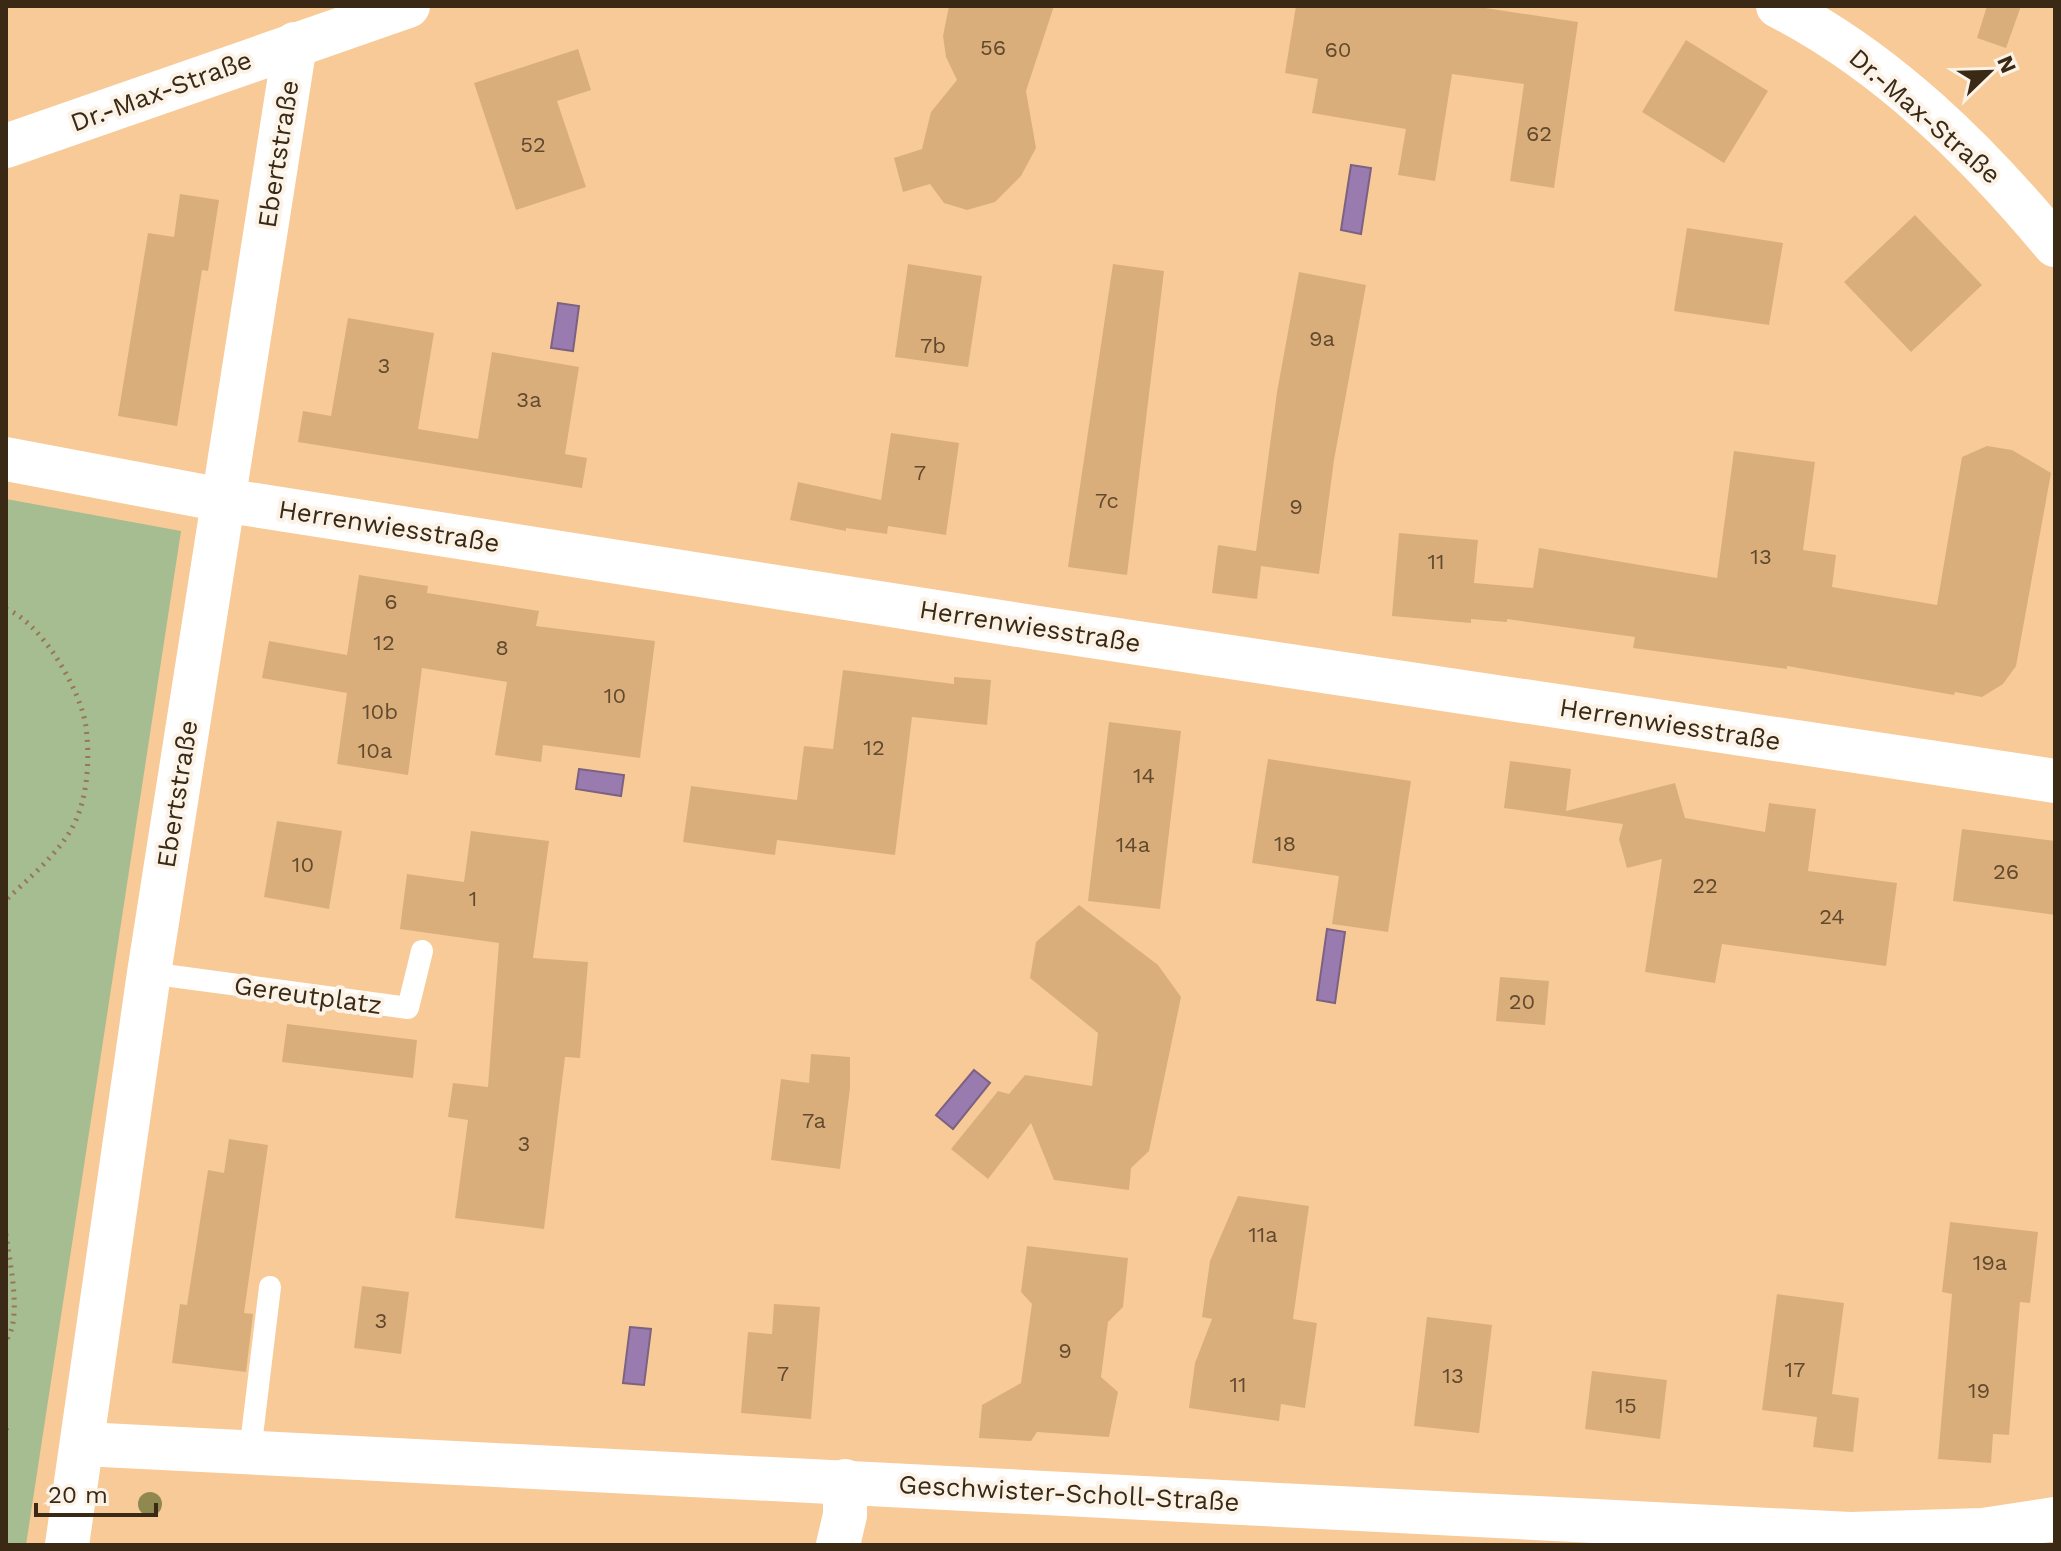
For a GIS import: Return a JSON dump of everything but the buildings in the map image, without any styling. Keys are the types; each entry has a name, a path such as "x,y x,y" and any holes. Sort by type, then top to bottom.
{"street":[{"name":"Dr.-Max-Straße","path":"6,146 408,6"},
{"name":"Dr.-Max-Straße","path":"1778,6 1818,27 1916,101 1995,172 2055,245"},
{"name":"Ebertstraße","path":"67,1545 149,973 295,44"},
{"name":"Herrenwiesstraße","path":"6,459 223,500 1038,628 2055,781"},
{"name":"Geschwister-Scholl-Straße","path":"83,1444 1850,1534 1983,1530 2055,1519"},
{"path":"838,1545 845,1515 845,1481"}],"lane":[{"name":"Gereutplatz","path":"149,973 408,1008 422,951"},
{"path":"250,1452 270,1287"}],"path":[{"path":"6,609 17,613 48,644 70,683 86,725 86,792 72,829 6,900"},
{"path":"6,1234 14,1297 12,1334 6,1340"}],"green space":[{"path":"6,499 181,531 26,1545 6,1545"}],"shaded area":[{"path":"1351,165 1371,168 1361,234 1341,230"},
{"path":"558,303 579,306 573,351 551,348"},
{"path":"579,769 624,775 621,796 576,789"},
{"path":"1327,929 1345,932 1335,1003 1317,1000"},
{"path":"974,1070 990,1083 953,1129 936,1115"},
{"path":"630,1327 651,1329 644,1385 623,1383"}]}
